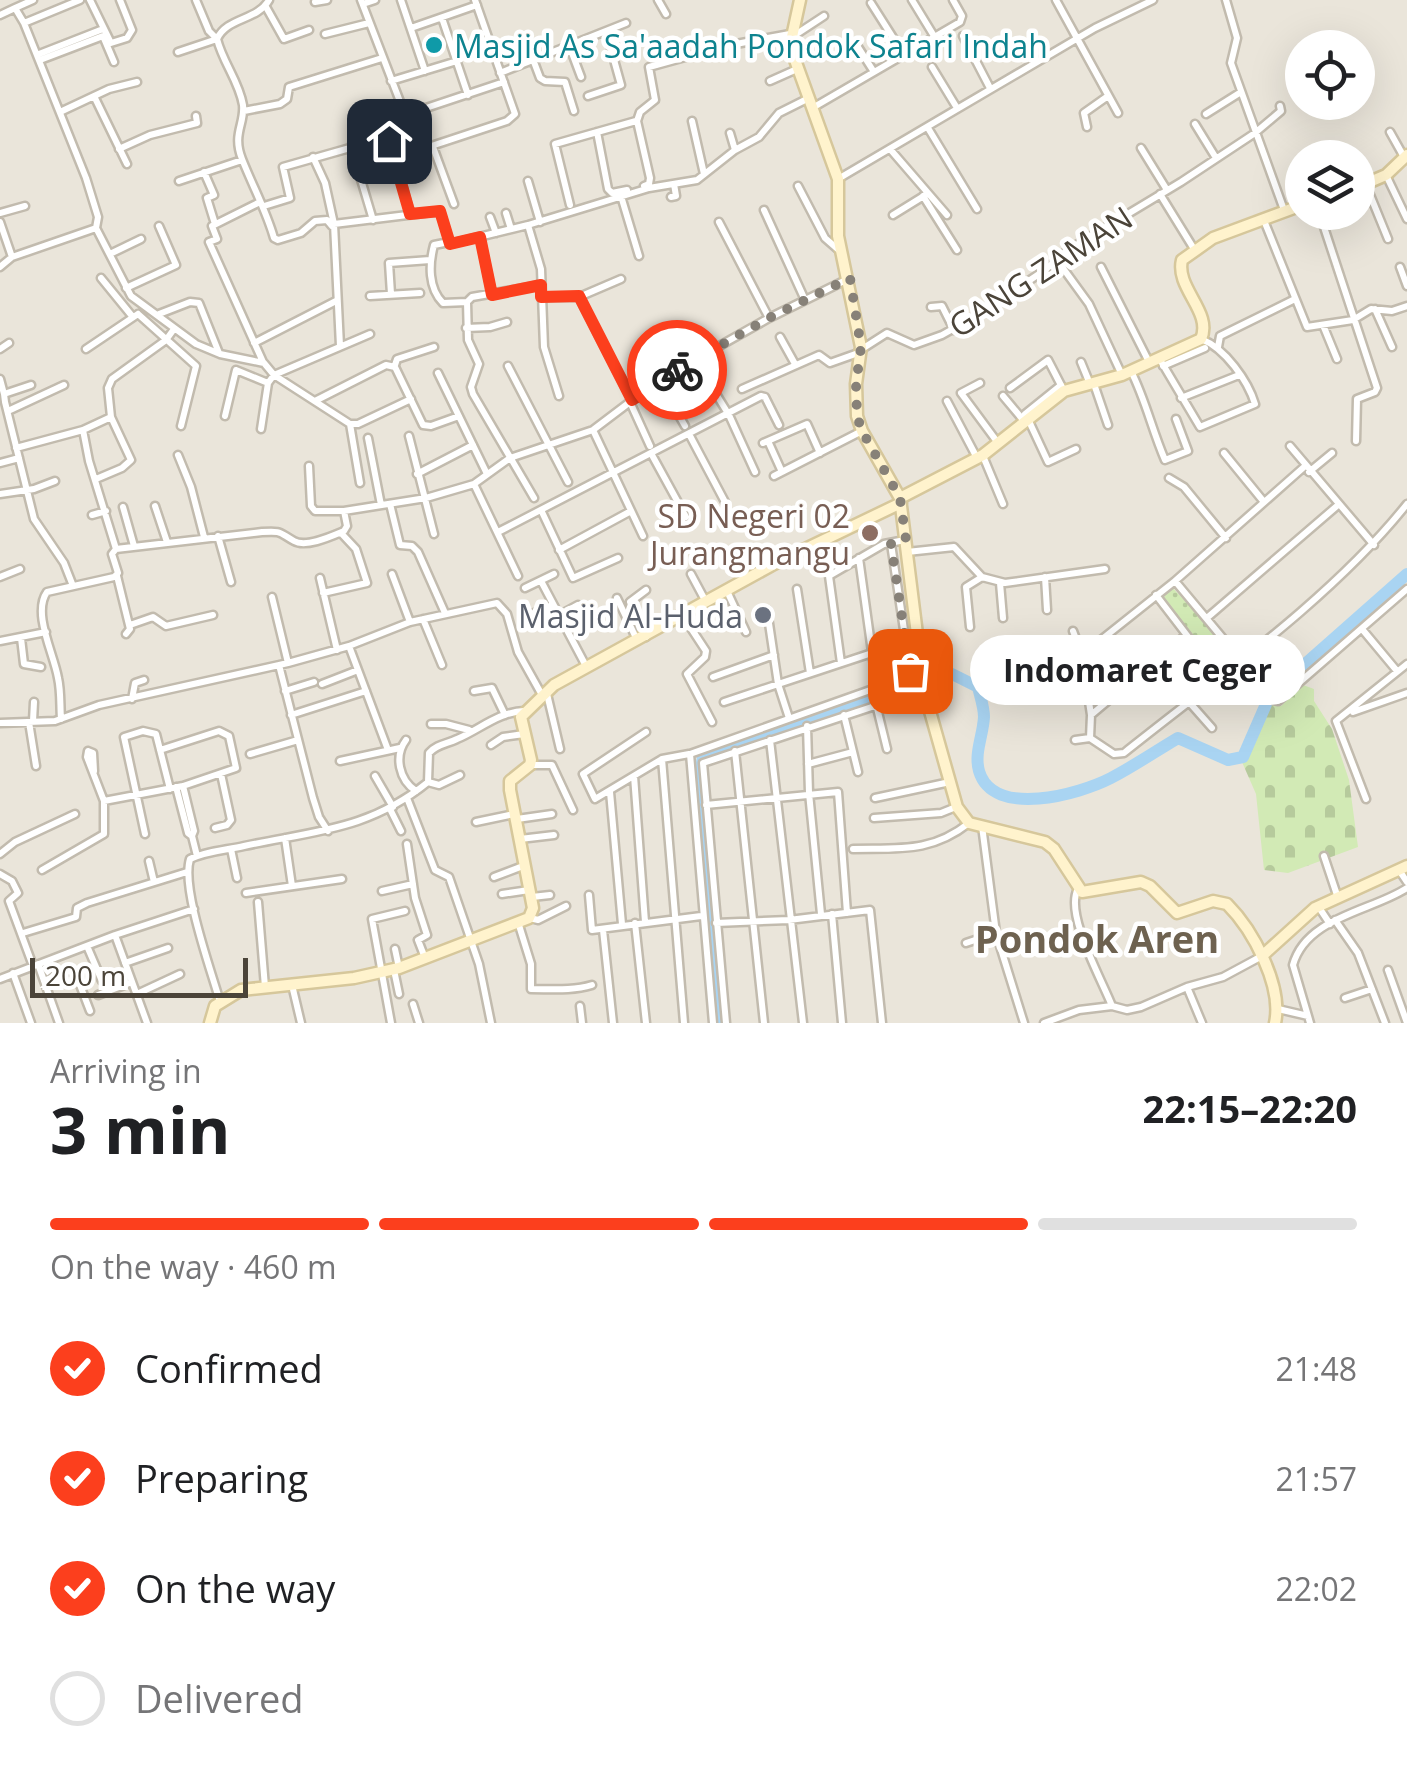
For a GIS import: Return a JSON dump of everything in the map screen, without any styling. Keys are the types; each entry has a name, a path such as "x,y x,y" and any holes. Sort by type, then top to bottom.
{"street":[{"path":"0,15 33,0"},
{"path":"24,22 80,0"},
{"path":"90,0 111,43 132,34 120,0"},
{"path":"196,0 209,31 217,39 222,59 238,84 244,112 238,128 242,160 276,240 301,233 315,221 327,220 333,225 440,211 448,242"},
{"path":"315,2 327,0"},
{"path":"375,0 362,2 419,151"},
{"path":"401,0 426,70"},
{"path":"658,0 666,14"},
{"path":"800,0 791,36 797,69 838,179 837,220 861,348 856,402 862,431 901,501 918,674"},
{"path":"912,0 934,36"},
{"path":"541,285 467,302 441,302 433,291 430,260 434,245 540,222 704,175 760,136 778,113 812,102 874,72 962,19 953,0"},
{"path":"1056,0 1118,113"},
{"path":"838,179 1094,28 1153,0"},
{"path":"1203,344 1204,326 1180,269 1182,260 1194,249 1284,210 1231,63 1237,38 1226,0"},
{"path":"395,158 513,118 514,110 476,2 411,28"},
{"path":"871,2 904,55"},
{"path":"178,52 217,39 224,27 267,3 284,40 309,30"},
{"path":"16,8 39,57 96,209 96,228 138,311"},
{"path":"596,132 610,192 646,186 650,178 637,121 640,112 655,100 651,65 791,36 824,16"},
{"path":"442,18 468,95"},
{"path":"325,34 369,23"},
{"path":"500,73 626,23"},
{"path":"39,57 103,29"},
{"path":"588,96 622,85 606,31"},
{"path":"39,57 103,36 114,62"},
{"path":"963,36 990,88"},
{"path":"525,38 540,78 565,82 574,111"},
{"path":"569,45 581,77"},
{"path":"858,47 874,72"},
{"path":"244,112 280,104 288,97 288,87 382,58"},
{"path":"392,81 457,61"},
{"path":"932,67 957,108"},
{"path":"770,80 797,69"},
{"path":"60,112 136,82"},
{"path":"405,116 504,82"},
{"path":"1206,114 1241,92"},
{"path":"94,96 127,164"},
{"path":"1087,128 1084,113 1108,96"},
{"path":"1140,148 1164,192 1277,118 1280,106"},
{"path":"120,149 150,135 196,123 196,116"},
{"path":"570,206 555,144 637,121"},
{"path":"692,122 704,175"},
{"path":"1194,124 1216,158"},
{"path":"928,128 977,209"},
{"path":"1375,179 1406,156 1390,132"},
{"path":"730,134 735,150"},
{"path":"261,429 271,379 209,242 217,240 212,226 261,204 289,198 283,167 387,139 410,214"},
{"path":"351,146 373,220"},
{"path":"433,147 454,204"},
{"path":"890,149 926,195 956,250"},
{"path":"312,158 324,183 333,225 340,346"},
{"path":"179,180 242,160"},
{"path":"204,172 214,195 207,198 215,224"},
{"path":"1386,174 1407,219"},
{"path":"528,181 540,222"},
{"path":"670,197 676,196 674,184"},
{"path":"798,186 825,238 842,252"},
{"name":"GANG ZAMAN","path":"861,348 888,334 914,346 954,330 1092,234 1164,192 1194,249"},
{"path":"893,215 926,195"},
{"path":"926,195 948,215"},
{"path":"622,196 638,256"},
{"path":"0,213 25,206"},
{"path":"764,210 805,300"},
{"path":"1375,212 1388,240"},
{"path":"506,213 511,229"},
{"path":"490,217 496,233"},
{"path":"1263,218 1305,325 1353,320 1375,309 1392,311 1407,306"},
{"path":"0,222 12,257"},
{"path":"719,222 769,318"},
{"path":"528,225 540,264 544,347 560,396"},
{"path":"126,288 176,264 159,226"},
{"path":"0,267 12,257 96,228"},
{"path":"1325,230 1377,390 1358,400 1356,441"},
{"path":"480,237 492,295"},
{"path":"110,254 141,239"},
{"path":"391,294 389,263 430,260"},
{"path":"1058,260 1149,410 1150,426 1165,460 1188,452 1176,419"},
{"path":"1400,267 1407,286"},
{"path":"428,782 431,749 505,715 524,711 558,683 980,457 1062,388 1092,384 1127,373 1157,362 1203,344 1218,346 1256,402 1208,425 1198,425 1157,362 1101,268"},
{"path":"101,278 192,360 197,369 181,426"},
{"path":"309,466 313,510 380,506 474,484 510,458 593,430 657,381 850,278"},
{"path":"541,297 579,296 620,279"},
{"path":"370,296 420,293"},
{"path":"579,296 686,517"},
{"path":"1218,346 1220,336 1296,298"},
{"path":"86,349 138,311 158,314 190,302 200,303 220,354"},
{"path":"254,343 336,302"},
{"path":"467,302 466,328 479,364 471,387 473,394 534,498"},
{"path":"931,307 942,306 954,330"},
{"path":"1375,309 1392,347"},
{"path":"158,314 196,344 220,354 264,363"},
{"path":"466,328 507,322"},
{"path":"1323,325 1337,359"},
{"path":"96,480 131,460 111,416 108,388 112,378 166,340 174,330"},
{"path":"271,379 370,334"},
{"path":"780,337 795,364"},
{"path":"0,349 9,343"},
{"path":"434,347 397,359 396,367 426,427 459,416"},
{"path":"742,389 795,364 824,359 830,363 861,348"},
{"path":"640,352 684,426"},
{"path":"695,360 726,411 755,472"},
{"path":"1010,388 1048,360 1062,388"},
{"path":"1082,362 1108,425"},
{"path":"315,400 386,365 396,367"},
{"path":"508,366 568,482"},
{"path":"225,416 236,370 271,379 315,400 350,424 411,400"},
{"path":"438,373 487,474"},
{"path":"1181,398 1239,374"},
{"path":"0,379 34,519 64,563 74,586"},
{"path":"980,383 961,393 998,442"},
{"path":"4,394 31,384"},
{"path":"8,411 64,385"},
{"path":"498,532 612,475 726,411 762,396 779,425"},
{"path":"1004,396 1026,417 1048,462 1076,449"},
{"path":"947,401 1003,504"},
{"path":"16,448 82,430 111,416"},
{"path":"350,424 360,483"},
{"path":"820,452 806,424 766,442 778,474 862,431"},
{"path":"82,430 116,549"},
{"path":"593,430 643,536"},
{"path":"689,434 725,502"},
{"path":"409,436 434,534"},
{"path":"368,438 380,506"},
{"path":"417,474 474,446"},
{"path":"1290,446 1374,545"},
{"path":"1224,453 1264,502"},
{"path":"1082,654 1175,581 1264,502 1332,453"},
{"path":"178,456 192,487 204,537"},
{"path":"0,463 19,458"},
{"path":"1170,478 1184,487 1226,538"},
{"path":"0,494 55,480"},
{"path":"474,484 518,576"},
{"path":"390,504 400,544 412,546 418,552 445,613"},
{"path":"1075,740 1090,738 1120,755 1241,660 1374,545 1407,504"},
{"path":"1208,617 1338,505"},
{"path":"155,506 166,542"},
{"path":"122,507 134,546"},
{"path":"92,515 106,511"},
{"path":"126,634 130,625 112,554 116,549 280,532 300,542 346,529 344,511"},
{"path":"559,550 631,511"},
{"path":"542,512 575,578 618,558"},
{"path":"323,593 368,583 356,549 340,533"},
{"path":"218,536 231,582"},
{"path":"841,662 828,578 884,544 954,546 982,577 1000,582 1104,569"},
{"path":"891,544 918,674 957,807 968,823 1050,844 1078,889 1088,892 1142,882 1177,913 1222,902 1232,907 1262,956 1283,1011"},
{"path":"859,558 877,688"},
{"path":"0,577 20,570"},
{"path":"392,574 410,622"},
{"path":"525,588 554,574"},
{"path":"691,574 706,603"},
{"path":"62,718 43,596 117,576"},
{"path":"970,627 966,586 982,577"},
{"path":"1045,577 1047,610"},
{"path":"320,578 336,650"},
{"path":"541,581 587,669"},
{"path":"1175,581 1241,660"},
{"path":"1000,582 1003,618"},
{"path":"1230,669 1250,690 1272,702 1278,701 1407,589"},
{"path":"642,639 630,602 646,590"},
{"path":"797,590 810,673"},
{"path":"727,591 746,632"},
{"path":"1156,596 1219,677"},
{"path":"272,597 291,715 319,818 329,832"},
{"path":"617,598 642,639"},
{"path":"0,723 62,718 99,705 336,650 410,622 500,604 524,666 545,696 560,749"},
{"path":"523,618 552,605"},
{"path":"558,616 578,606"},
{"path":"768,610 778,684 788,716"},
{"path":"130,625 152,617 166,626 212,615"},
{"path":"683,616 706,652 687,674 712,722"},
{"path":"423,619 442,665"},
{"path":"1362,629 1404,668 1336,723 1366,798"},
{"path":"1073,631 1082,654 1091,715 1090,738"},
{"path":"0,641 46,632"},
{"path":"1091,715 1185,636"},
{"path":"21,637 24,664 41,668"},
{"path":"348,646 388,750"},
{"path":"724,702 872,653"},
{"path":"713,678 774,656"},
{"path":"286,691 358,670"},
{"path":"646,732 584,774 595,799 662,759 690,754 788,716 918,674"},
{"path":"132,699 134,683 144,680"},
{"path":"474,691 492,688 505,715"},
{"path":"726,1023 701,768 707,760 735,750 924,689"},
{"path":"291,715 366,691"},
{"path":"1346,714 1407,693"},
{"path":"34,702 35,718 31,722 36,766"},
{"path":"1189,702 1212,728"},
{"path":"876,704 887,749"},
{"path":"524,711 521,717 530,765"},
{"path":"844,714 858,772"},
{"path":"431,724 470,730"},
{"path":"807,726 809,794 821,914"},
{"path":"145,834 123,738 152,730 176,787 197,856"},
{"path":"104,802 176,787 236,768 226,732 219,730 160,750"},
{"path":"491,744 503,737 524,734"},
{"path":"158,739 184,739"},
{"path":"250,754 298,740"},
{"path":"406,740 400,748 401,771 406,784 416,790"},
{"path":"770,740 803,1023"},
{"path":"340,761 400,748"},
{"path":"735,750 764,1023"},
{"path":"808,764 852,752"},
{"path":"690,754 712,1023"},
{"path":"662,759 684,1023"},
{"path":"208,1022 215,1006 241,990 392,969 426,960 524,920 533,911 510,782 530,765 552,765 573,810"},
{"path":"42,870 104,834 104,802 94,771"},
{"path":"215,828 231,820 221,774"},
{"path":"220,1002 194,910 187,872 190,859 329,832 391,808 428,782 439,785 460,775"},
{"path":"375,776 401,831"},
{"path":"634,776 645,922"},
{"path":"875,798 950,782"},
{"path":"610,790 622,924"},
{"path":"706,804 834,790 839,795 847,912"},
{"path":"407,798 435,870 449,877 472,942 491,1023"},
{"path":"874,818 957,807"},
{"path":"0,854 15,842 74,814"},
{"path":"476,822 552,814"},
{"path":"853,849 930,845 950,838 968,823"},
{"path":"982,826 996,933 1024,1023"},
{"path":"519,839 554,835"},
{"path":"284,838 292,886"},
{"path":"407,844 412,884 427,935 418,939 426,960"},
{"path":"232,849 237,878"},
{"path":"1324,856 1337,895"},
{"path":"148,861 154,882"},
{"path":"494,877 523,866"},
{"path":"1044,1023 1078,1010 1112,1006 1134,1009 1223,977 1262,956 1318,906 1402,868 1407,885 1332,922 1294,958 1309,1020"},
{"path":"24,933 78,915 77,908 86,903 187,872"},
{"path":"0,874 13,882 18,894 9,901 59,1023"},
{"path":"246,893 342,879"},
{"path":"382,891 412,884"},
{"path":"1078,889 1073,904 1112,1006"},
{"path":"502,894 550,896"},
{"path":"589,895 592,930 702,916"},
{"path":"258,902 264,988"},
{"path":"524,920 538,920 566,906"},
{"path":"1318,906 1358,953 1384,1023"},
{"path":"0,979 114,934 194,910"},
{"path":"716,923 788,920 870,910 882,1023"},
{"path":"399,994 372,919 405,911"},
{"path":"832,914 842,1023"},
{"path":"524,920 531,989 560,987 570,991 592,985"},
{"path":"635,923 646,1023"},
{"path":"603,930 612,1023"},
{"path":"966,943 996,933"},
{"path":"114,934 147,1023"},
{"path":"87,946 102,981"},
{"path":"125,963 168,948"},
{"path":"391,1023 394,949"},
{"path":"1388,970 1407,1023"},
{"path":"44,981 67,971 75,972 90,1011"},
{"path":"13,974 31,1023"},
{"path":"137,994 180,974"},
{"path":"98,995 132,982"},
{"path":"292,984 301,1023"},
{"path":"1187,987 1202,1023"},
{"path":"1345,998 1373,989"},
{"path":"413,1004 418,1023"},
{"path":"580,1006 582,1023"},
{"path":"1283,1011 1309,1020"},
{"path":"1275,1023 1283,1011"}],"shaded area":[{"path":"0,0 1407,0 1407,1023 0,1023"}],"green space":[{"path":"1170,585 1241,660 1219,677 1156,596"},
{"path":"1303,685 1314,689 1314,701 1332,729 1349,780 1358,847 1288,873 1264,870 1256,794 1242,762 1262,703 1281,706"}],"waterway":[{"path":"927,679 952,674 978,687 984,717 979,771 987,786 1001,795 1039,798 1079,790 1111,778 1178,738 1228,760 1243,757 1270,695 1407,574"},
{"path":"719,1023 698,774 701,757 926,679"}],"way so far":[{"path":"677,370 850,278 861,347 857,416 900,498 905,521 906,540 891,544 910,671"}],"place":[{"name":"Masjid As Sa'aadah Pondok Safari Indah","path":"434,45"},
{"name":"SD Negeri 02 Jurangmangu","path":"870,533"},
{"name":"Masjid Al-Huda","path":"763,615"},
{"name":"Indomaret Ceger","path":"910,671"}],"district":[{"name":"Pondok Aren","path":"1097,938"}],"route":[{"path":"389,141 410,214 440,211 450,244 480,237 492,295 541,285 541,297 579,296 632,400 677,370"}]}
